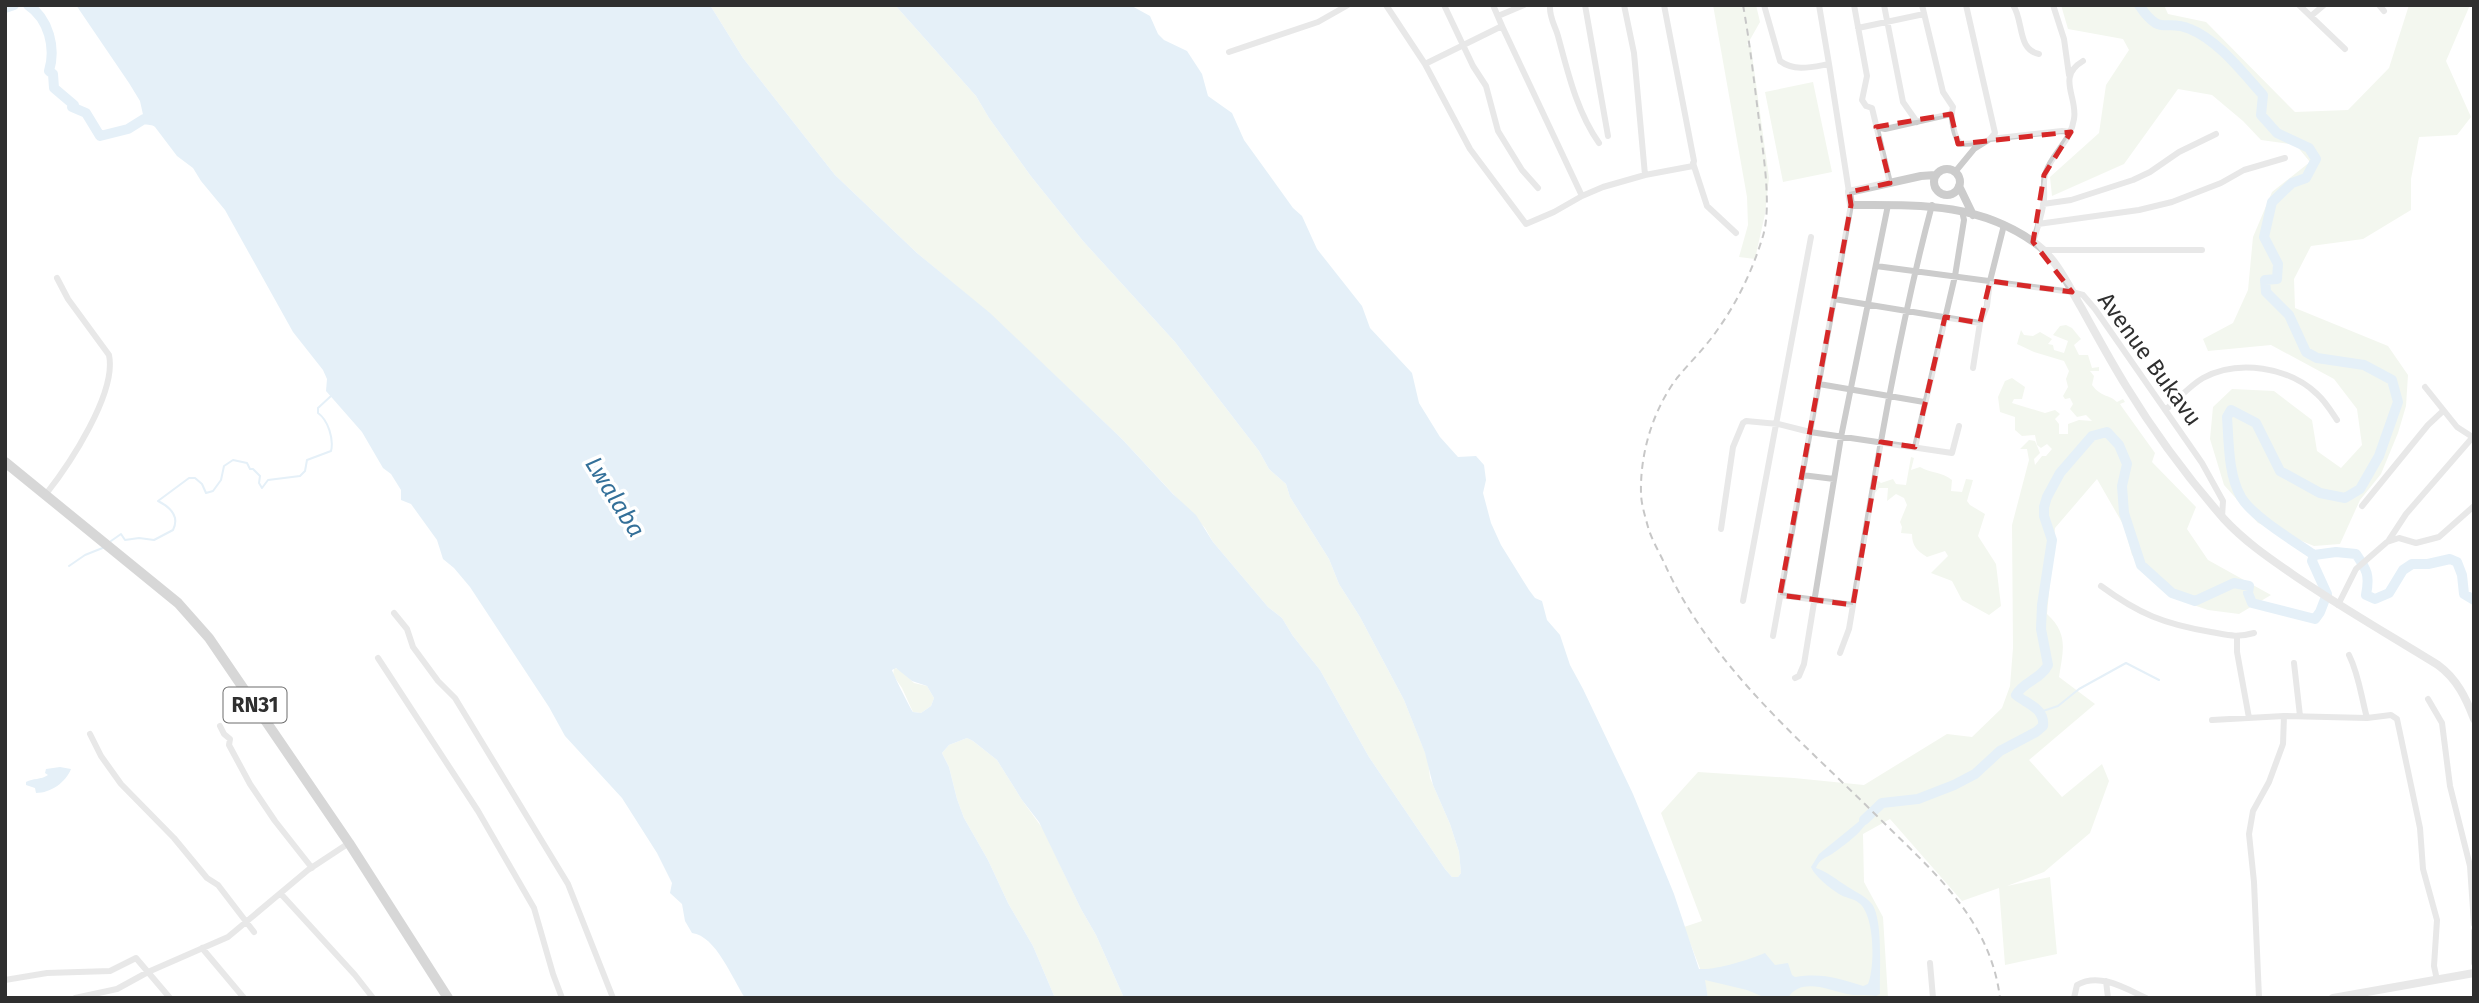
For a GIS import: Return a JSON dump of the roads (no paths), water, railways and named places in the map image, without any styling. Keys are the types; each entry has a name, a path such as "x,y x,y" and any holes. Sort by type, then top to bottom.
{"main road":[{"name":"RN31","path":"5,462 193,618 349,843 448,998"}],"street":[{"path":"1229,52 1318,22 1348,5"},
{"path":"1386,5 1425,64 1468,146 1526,224 1603,187 1645,175 1691,167 1693,163"},
{"path":"1444,5 1486,86 1499,131 1522,170 1538,188"},
{"path":"1493,5 1582,196"},
{"path":"1498,16 1524,5"},
{"path":"1550,5 1549,16 1573,89 1589,128 1599,143"},
{"path":"1585,5 1608,136"},
{"path":"1624,5 1634,52 1645,175"},
{"path":"1664,5 1693,163 1707,206 1736,233"},
{"path":"1764,5 1780,61 1799,68 1829,64"},
{"path":"1773,636 1852,205 1819,5"},
{"path":"1854,5 1867,76 1862,100 1866,106 1872,108 1890,183"},
{"path":"1884,5 1903,102 1917,122"},
{"path":"1922,5 1943,92 1952,105 1951,114 1958,143 2071,132"},
{"path":"1955,172 1974,149 1995,133 1966,7 1975,5"},
{"path":"2013,5 2020,18 2026,48 2039,54"},
{"path":"2033,242 2043,204 2045,175 2071,132 2075,114 2064,39 2053,5"},
{"path":"2298,5 2345,49"},
{"path":"2311,16 2324,5"},
{"path":"1858,28 1924,14"},
{"path":"1425,64 1502,26"},
{"path":"2069,75 2076,65 2083,61"},
{"path":"1876,127 1885,129 1951,114"},
{"path":"2043,204 2071,200 2133,180 2179,152 2216,134"},
{"path":"2038,224 2099,217 2172,201 2221,183 2244,170 2285,158"},
{"path":"1849,192 1936,175 1944,169 1955,172 1973,215"},
{"path":"1915,447 1955,276 1964,219 1934,184 1936,175"},
{"path":"1840,653 1849,629 1881,442 1932,205 1941,193 1953,192 1959,186"},
{"path":"1852,205 1932,205 1958,210 2004,225 2044,250 2073,292 2127,388 2222,517 2241,537 2336,604 2450,674 2466,699 2474,719"},
{"path":"1795,678 1799,676 1804,664 1841,437 1888,205"},
{"path":"1973,368 1980,323 1987,306 1990,281 2004,225"},
{"path":"1743,601 1811,237"},
{"path":"2044,250 2202,250"},
{"name":"Avenue Bukavu","path":"1876,266 2082,295 2202,463 2224,506 2222,517"},
{"path":"46,494 77,450 97,411 110,363 109,355 68,299 57,278"},
{"path":"1834,299 1980,323"},
{"path":"2165,410 2204,378 2247,368 2274,370 2302,383 2316,393 2337,420"},
{"path":"1819,384 1924,402"},
{"path":"2336,604 2356,569 2387,542 2406,514 2473,438 2457,427 2425,387"},
{"path":"2362,506 2428,425 2443,411"},
{"path":"1721,529 1733,447 1742,423 1759,421 1810,432 1953,453 1959,426"},
{"path":"1802,475 1835,479"},
{"path":"2387,542 2399,538 2416,542 2439,537 2474,506"},
{"path":"2101,586 2131,606 2169,624 2237,638 2254,633"},
{"path":"1780,594 1853,605"},
{"path":"394,612 407,629 413,647 438,681 455,698 568,884 613,998"},
{"path":"2237,638 2249,718"},
{"path":"2349,655 2358,673 2367,718"},
{"path":"378,658 478,811 534,908 562,998"},
{"path":"2294,663 2300,716"},
{"path":"2428,699 2442,723 2450,786 2470,866 2474,924"},
{"path":"2213,720 2284,716 2367,718 2391,715 2398,722 2420,828 2423,869 2436,913 2434,967 2437,980"},
{"path":"2259,998 2254,881 2249,834 2253,811 2269,782 2283,744 2284,716"},
{"path":"220,726 230,739 229,744 262,803 312,868"},
{"path":"90,734 119,782 174,838 207,878 218,885 254,932"},
{"path":"75,998 113,991 148,972 228,937 312,868 349,843"},
{"path":"281,894 373,998"},
{"path":"2474,931 2474,963"},
{"path":"202,948 244,998"},
{"path":"5,980 47,973 110,971 134,958 170,998"},
{"path":"1930,963 1933,998"},
{"path":"2333,998 2474,973"},
{"path":"2074,998 2077,985 2084,981 2106,981 2146,998"},
{"path":"2106,981 2108,998"}],"water":[{"name":"Lwalaba","path":"76,5 710,5 743,58 835,175 917,253 990,313 1122,439 1196,515 1213,542 1268,607 1282,618 1320,670 1369,757 1445,869 1452,877 1458,877 1461,873 1459,852 1404,700 1360,617 1339,584 1329,559 1290,497 1286,484 1269,469 1259,451 1175,342 1083,241 1030,175 976,96 895,5 1130,5 1150,16 1158,34 1164,40 1187,51 1202,74 1208,96 1232,113 1244,140 1293,208 1302,216 1317,249 1362,306 1370,328 1412,373 1419,403 1440,437 1458,457 1476,456 1484,465 1486,480 1483,493 1491,523 1501,545 1529,590 1535,598 1542,601 1547,620 1560,635 1570,665 1633,794 1674,894 1699,969 1723,966 1765,953 1775,965 1788,963 1795,977 1822,976 1863,986 1868,984 1872,966 1872,942 1864,909 1857,901 1841,895 1827,885 1811,867 1819,854 1873,810 1857,835 1821,861 1816,868 1863,896 1875,910 1880,947 1880,994 1850,995 1807,986 1793,992 1788,998 1766,998 1747,990 1705,980 1708,998 1124,998 1096,935 1039,822 997,760 967,738 949,745 942,753 949,767 957,799 964,818 1033,946 1055,998 745,998 716,950 701,936 692,933 685,921 682,904 670,893 672,883 657,853 622,798 565,736 470,587 443,559 437,540 411,504 401,500 401,490 391,474 383,468 362,432 326,391 327,379 323,370 293,332 225,210 193,168 177,156 155,127 144,119 140,101","holes":["896,668 912,681 927,686 934,698 931,706 921,713 913,712 892,670"]},
{"path":"46,769 71,769 66,778 52,789 36,793 35,788 26,785 26,782 48,775 45,773"}],"waterway":[{"path":"5,8 14,5"},
{"path":"28,5 41,18 49,35 52,53 49,71 53,74 54,88 74,105 72,107 86,113 100,136 128,129 144,119 157,121"},
{"path":"2139,5 2146,15 2158,24 2190,29 2220,49 2263,95 2261,115 2277,133 2309,148 2316,159 2306,178 2292,183 2272,202 2264,237 2278,264 2277,279 2265,280 2266,292 2289,315 2306,352 2317,358 2364,365 2392,380 2398,402 2379,456 2360,489 2345,498 2320,493 2280,471 2256,423 2231,410 2227,417 2231,468 2241,497 2264,520 2314,555"},
{"path":"111,541 121,534 125,540 154,540 173,530 173,512 158,501 189,478 195,478 202,484 206,493 213,491 221,480 224,466 233,460 247,463 250,469 260,476 259,483 262,488 268,480 300,476 305,471 307,460 331,451 329,430 318,413 318,408 331,396"},
{"path":"1864,820 1882,803 1918,799 1975,774 2000,751 2043,726 2038,711 2016,695 2048,665 2041,629 2052,540 2044,516 2044,507 2060,473 2092,436 2107,432 2119,445 2127,464 2122,486 2124,513 2141,565 2172,593 2195,601 2234,583 2249,586 2248,593 2252,603 2315,619 2327,594 2312,561 2314,555 2336,552 2356,554 2367,573 2366,595 2375,599 2389,593 2403,570 2412,564 2450,559 2457,562 2462,575 2464,594 2474,600"},
{"path":"69,566 85,555 105,547"},
{"path":"2040,712 2058,706 2079,689 2126,663 2159,680"}],"railway":[{"path":"1743,5 1764,163 1766,223 1755,261 1732,307 1708,342 1677,378 1655,418 1646,447 1641,478 1644,514 1654,543 1686,605 1733,670 1788,730 1917,855 1971,919 1994,969 2000,998"}]}
